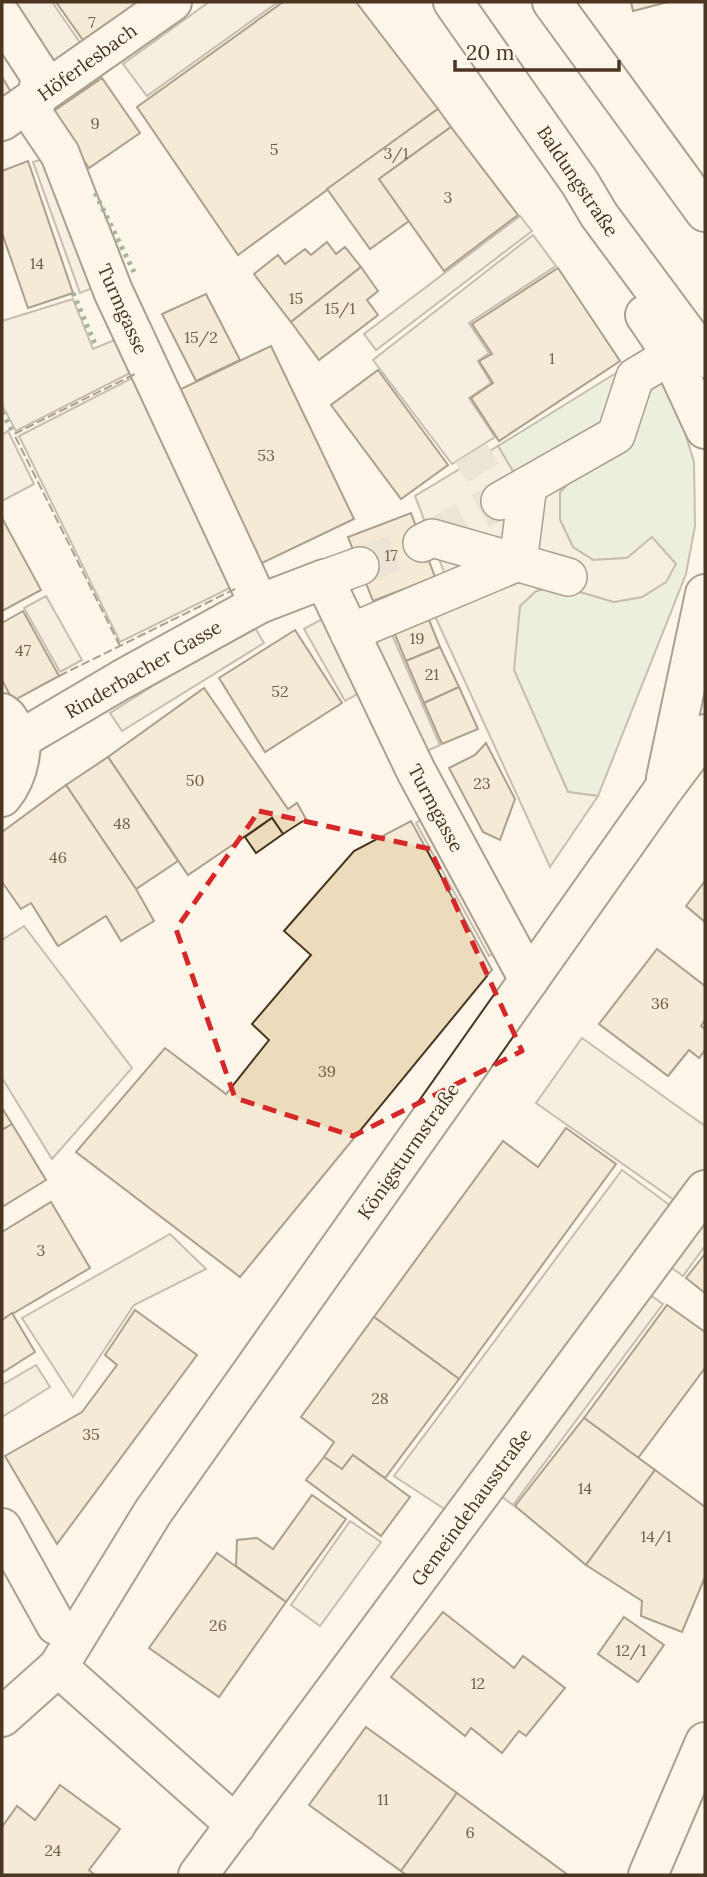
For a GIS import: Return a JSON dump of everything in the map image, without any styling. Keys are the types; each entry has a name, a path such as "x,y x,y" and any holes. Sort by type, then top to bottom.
{"street":[{"name":"Höferlesbach","path":"2,121 172,2"},
{"name":"Baldungstraße","path":"453,2 580,183 599,215 705,358"},
{"path":"552,2 702,204"},
{"name":"Turmgasse","path":"2,17 41,77 33,114 60,154 113,291 258,604"},
{"path":"599,215 628,289 668,349 705,429"},
{"path":"518,562 514,493 616,435 635,377 655,365"},
{"path":"422,542 432,538 568,577"},
{"path":"324,579 349,633 518,562"},
{"name":"Rinderbacher Gasse","path":"2,797 12,784 21,755 12,726 121,680 258,604 359,566"},
{"path":"663,790 705,594"},
{"name":"Turmgasse","path":"349,633 416,771 529,979"},
{"name":"Königsturmstraße","path":"663,790 705,706"},
{"name":"Königsturmstraße","path":"2,1717 58,1667 153,1511 705,734"},
{"path":"663,790 705,757"},
{"name":"Gemeindehausstraße","path":"198,1875 705,1190"},
{"name":"Königsturmstraße","path":"2,1707 56,1625 153,1511"},
{"path":"2,1528 56,1625"},
{"path":"58,1667 236,1825"},
{"path":"648,1875 705,1742"}],"highlighted area":[{"path":"259,811 430,849 522,1051 353,1136 235,1098 176,929"}],"green space":[{"path":"621,370 610,425 518,480 498,446"},
{"path":"660,376 678,410 694,462 695,526 686,574 598,796 568,792 513,669 520,606 536,591 560,586 614,602 642,597 665,582 627,558 593,560 573,547 560,520 560,492 586,465 642,381"}],"shaded area":[{"path":"9,2 52,2 81,44 52,65"},
{"path":"209,2 278,2 147,96 123,64"},
{"path":"51,157 98,286 80,293 33,162"},
{"path":"520,216 532,231 376,350 364,334"},
{"path":"533,235 556,266 469,323 489,353 478,361 491,383 469,398 495,437 452,464 373,360"},
{"path":"73,299 93,349 117,339 134,371 16,431 2,405 2,321"},
{"path":"136,376 238,584 120,642 19,436"},
{"path":"8,431 34,484 2,501 2,435"},
{"path":"498,446 518,480 586,465 560,492 560,520 573,547 593,560 627,558 652,537 676,564 666,582 642,597 614,602 560,586 536,591 520,606 514,670 568,792 598,796 550,867 423,590 447,580 415,496"},
{"path":"46,596 82,660 60,672 24,608"},
{"path":"324,618 365,690 345,701 304,629"},
{"path":"252,623 264,643 122,731 110,713"},
{"path":"390,630 440,745 421,754 371,639"},
{"path":"432,813 505,947 489,956 416,823"},
{"path":"24,926 132,1068 52,1159 2,1078 2,940"},
{"path":"582,1038 705,1126 705,1184 687,1209 536,1103"},
{"path":"622,1170 683,1215 455,1516 394,1476"},
{"path":"705,1203 705,1246 683,1276 662,1261"},
{"path":"170,1234 206,1269 134,1305 73,1397 22,1318"},
{"path":"640,1288 663,1304 513,1505 490,1488"},
{"path":"36,1365 50,1387 2,1417 2,1385"},
{"path":"350,1521 381,1542 320,1626 291,1605"}],"building":[{"path":"56,2 143,2 85,43"},
{"path":"283,2 356,2 438,109 238,255 137,107"},
{"path":"631,2 668,2 633,11"},
{"path":"2,77 11,92 2,98"},
{"path":"102,78 140,133 89,168 51,113"},
{"path":"438,109 451,127 379,179 409,221 370,249 327,189"},
{"path":"451,127 518,215 444,271 379,179"},
{"path":"28,161 73,293 28,308 2,233 2,171"},
{"path":"327,242 336,254 345,247 361,267 291,322 254,274 278,255 285,264 305,249 311,255"},
{"path":"361,267 378,291 367,300 378,315 319,360 291,322"},
{"path":"558,268 620,361 499,441 471,398 493,383 479,361 492,354 472,324"},
{"path":"206,294 240,360 196,381 162,314"},
{"path":"271,346 354,519 260,564 177,391"},
{"path":"378,370 448,465 401,499 331,405"},
{"path":"411,513 435,577 373,601 348,537"},
{"path":"2,518 41,590 2,611"},
{"path":"23,611 59,676 13,701 2,680 2,623"},
{"path":"427,615 440,647 406,661 393,630"},
{"path":"295,630 342,703 265,752 219,678"},
{"path":"440,647 459,687 424,703 406,661"},
{"path":"459,687 478,729 442,744 424,703"},
{"path":"204,688 288,809 297,803 306,819 283,834 272,818 188,875 108,757"},
{"path":"486,743 515,799 500,840 483,832 449,768 475,755"},
{"path":"108,757 178,861 136,889 66,785"},
{"path":"66,785 136,889 154,921 121,941 106,916 58,946 31,903 21,909 2,882 2,832"},
{"path":"272,818 283,834 256,853 245,837"},
{"path":"411,821 492,970 240,1277 76,1152 165,1048 226,1094 269,1040 252,1024 311,955 284,931 354,851"},
{"path":"705,881 705,922 686,906"},
{"path":"657,949 705,986 705,1020 701,1026 705,1029 705,1050 699,1058 689,1050 668,1076 599,1024"},
{"path":"2,1108 12,1124 2,1130"},
{"path":"12,1124 46,1180 2,1207 2,1130"},
{"path":"566,1128 616,1164 459,1379 374,1317 503,1141 538,1167"},
{"path":"51,1202 90,1268 2,1320 2,1232"},
{"path":"705,1254 705,1293 686,1278"},
{"path":"667,1305 705,1332 705,1368 638,1458 584,1418"},
{"path":"135,1310 197,1355 57,1544 5,1456 82,1412 117,1365 105,1355"},
{"path":"12,1313 35,1352 2,1373 2,1320"},
{"path":"374,1317 459,1379 385,1478 353,1455 342,1469 324,1457 334,1442 301,1417"},
{"path":"584,1418 655,1470 586,1565 515,1506"},
{"path":"353,1455 410,1497 381,1536 306,1480 324,1457 342,1469"},
{"path":"655,1470 705,1507 705,1577 682,1632 641,1616 642,1601 586,1565"},
{"path":"312,1495 346,1519 286,1602 236,1566 237,1540 257,1538 273,1549"},
{"path":"217,1553 286,1602 219,1697 149,1648"},
{"path":"443,1612 514,1668 523,1656 565,1688 526,1736 519,1731 502,1753 471,1728 465,1736 391,1677"},
{"path":"624,1617 664,1645 638,1682 598,1654"},
{"path":"366,1727 457,1793 401,1871 309,1805"},
{"path":"60,1785 120,1829 89,1870 95,1875 2,1875 2,1827 17,1806 35,1820"},
{"path":"457,1793 568,1875 406,1875 401,1871"}],"tunnel":[{"path":"432,538 500,501 471,453"},
{"path":"360,566 422,543"}],"hedge":[{"path":"95,193 134,272"},
{"path":"73,293 95,344"},
{"path":"2,412 14,434"}],"fence":[{"path":"120,646 14,434 137,373"},
{"path":"59,676 237,588"}]}
